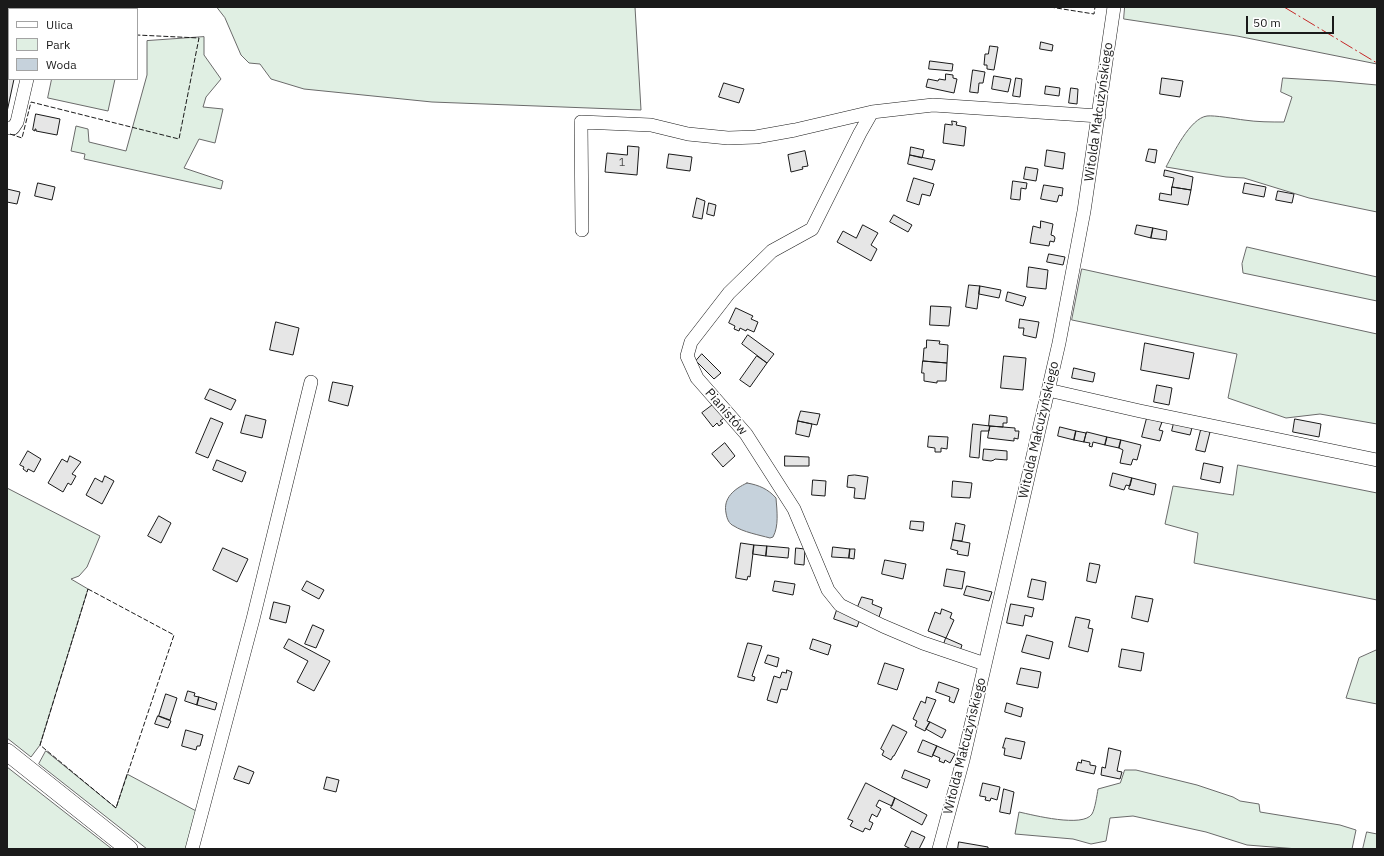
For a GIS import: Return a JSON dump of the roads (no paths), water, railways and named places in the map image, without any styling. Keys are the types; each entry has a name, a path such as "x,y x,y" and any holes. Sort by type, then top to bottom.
{"main road":[{"path":"7,752 129,849"}],"street":[{"name":"Witolda Małcużyńskiego","path":"939,849 985,664 1070,288 1099,116 1114,7"},
{"path":"7,128 13,128 17,122 27,80"},
{"path":"582,230 581,122 651,125 688,134 728,138 756,136 795,130 872,112 933,105 1099,116"},
{"name":"Pianistów","path":"872,112 812,229 772,251 729,293 691,342 687,356 697,378 746,434 794,509 828,590 840,605 864,618 923,643 985,664"},
{"path":"192,849 253,619 311,382"},
{"path":"1048,390 1140,411 1377,460"}],"water":[{"path":"747,483 763,488 776,498 777,523 773,537 770,538 746,532 732,525 728,521 726,515 726,503 728,498 734,491"}]}
